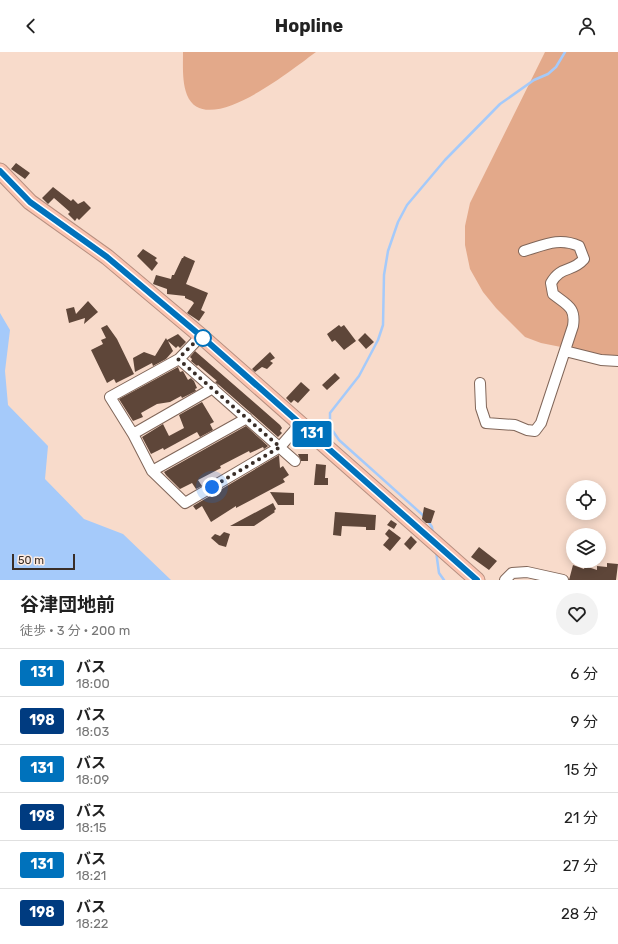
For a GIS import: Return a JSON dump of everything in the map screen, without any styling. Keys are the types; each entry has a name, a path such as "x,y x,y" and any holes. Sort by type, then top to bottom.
{"highway":[{"path":"0,171 30,202 107,257 201,336 477,580"}],"street":[{"path":"480,383 481,408 486,423 515,426 535,431 541,423 565,351 574,317 571,308 553,294 551,283 556,273 578,265 584,259 580,246 571,242 558,241 524,251"},
{"path":"201,336 178,359 110,397 133,434 152,471 185,503 280,447 300,424"},
{"path":"565,351 601,360 618,361"},
{"path":"178,359 296,461"},
{"path":"133,434 213,388"},
{"path":"152,471 247,418"},
{"path":"505,580 512,573 527,572 563,580"}],"shaded area":[{"path":"183,52 316,52 290,72 251,96 231,106 212,110 197,107 187,95 185,90"},
{"path":"545,52 618,52 618,364 571,349 541,343 525,337 496,308 483,292 470,269 465,245 465,226 470,203"}],"water":[{"path":"0,313 10,330 5,371 8,405 48,446 45,479 84,519 123,534 171,580 0,580"}],"building":[{"path":"16,163 30,173 25,179 11,169"},
{"path":"53,187 71,201 73,199 78,204 84,201 91,208 79,220 77,218 75,221 68,214 70,212 54,198 48,204 42,198"},
{"path":"143,249 157,258 155,260 158,263 152,271 137,256"},
{"path":"184,256 195,261 186,284 208,293 201,310 205,312 199,321 187,313 194,303 192,301 185,298 185,296 167,294 167,289 153,284 156,275 171,279"},
{"path":"88,301 98,312 84,324 85,318 69,323 66,309 74,307 76,314"},
{"path":"107,325 117,339 134,374 116,383 114,379 107,383 91,350 103,344 101,340 106,338 101,328"},
{"path":"339,325 341,327 344,325 356,341 344,350 335,340 332,342 327,334"},
{"path":"365,333 374,342 366,349 358,340"},
{"path":"178,334 186,342 180,348 178,346 176,348 168,341 173,351 166,359 153,366 152,363 135,372 133,358 144,352 155,356 166,338 167,340"},
{"path":"195,351 280,425 282,428 280,431 282,433 278,437 215,382 217,381 191,361 192,359 190,357"},
{"path":"270,352 275,358 270,361 273,363 267,369 262,367 255,372 252,369"},
{"path":"178,367 180,372 183,371 188,380 191,378 194,381 197,388 195,389 196,391 182,398 181,396 170,402 157,404 141,413 143,417 133,421 119,399"},
{"path":"335,373 340,378 327,390 322,385"},
{"path":"301,382 310,390 298,403 294,400 291,403 286,398"},
{"path":"202,402 214,422 210,424 213,430 200,437 197,432 164,450 163,448 151,454 142,437 163,424 169,436 184,428 179,415"},
{"path":"246,426 268,446 264,449 263,447 250,453 249,451 220,466 221,468 198,480 202,486 196,489 192,483 180,489 164,472"},
{"path":"298,454 308,454 308,461 301,461"},
{"path":"279,455 280,468 283,466 289,475 283,479 285,482 236,508 236,506 211,522 202,506 196,510 193,506"},
{"path":"316,464 326,465 325,478 328,478 328,485 314,485"},
{"path":"270,492 294,493 294,505 278,505"},
{"path":"273,503 276,509 274,511 275,512 254,526 230,526"},
{"path":"424,507 435,511 431,523 426,523 422,519"},
{"path":"335,512 376,515 375,530 366,530 366,527 342,526 341,536 333,535"},
{"path":"391,520 397,524 394,529 387,525"},
{"path":"389,529 401,538 390,551 383,545 389,538 385,534"},
{"path":"224,532 230,534 226,547 219,545 211,538 215,534 220,536"},
{"path":"411,536 417,542 410,550 404,544"},
{"path":"479,547 497,561 489,570 471,557"},
{"path":"607,563 618,564 616,580 569,580 572,568 591,568 597,570 597,568 607,567"}],"waterway":[{"path":"425,517 339,440 330,427 330,413 359,376 378,340 383,325 384,275 388,251 398,222 407,205 445,160 500,104 534,80 548,74 556,67 565,52"},
{"path":"428,521 432,527 433,534"},
{"path":"436,551 439,573 444,580"}],"bus line":[{"name":"131","path":"0,171 30,202 107,257 201,336 477,580"}],"route":[{"path":"203,338 201,336 178,359 280,447 212,487"}]}
